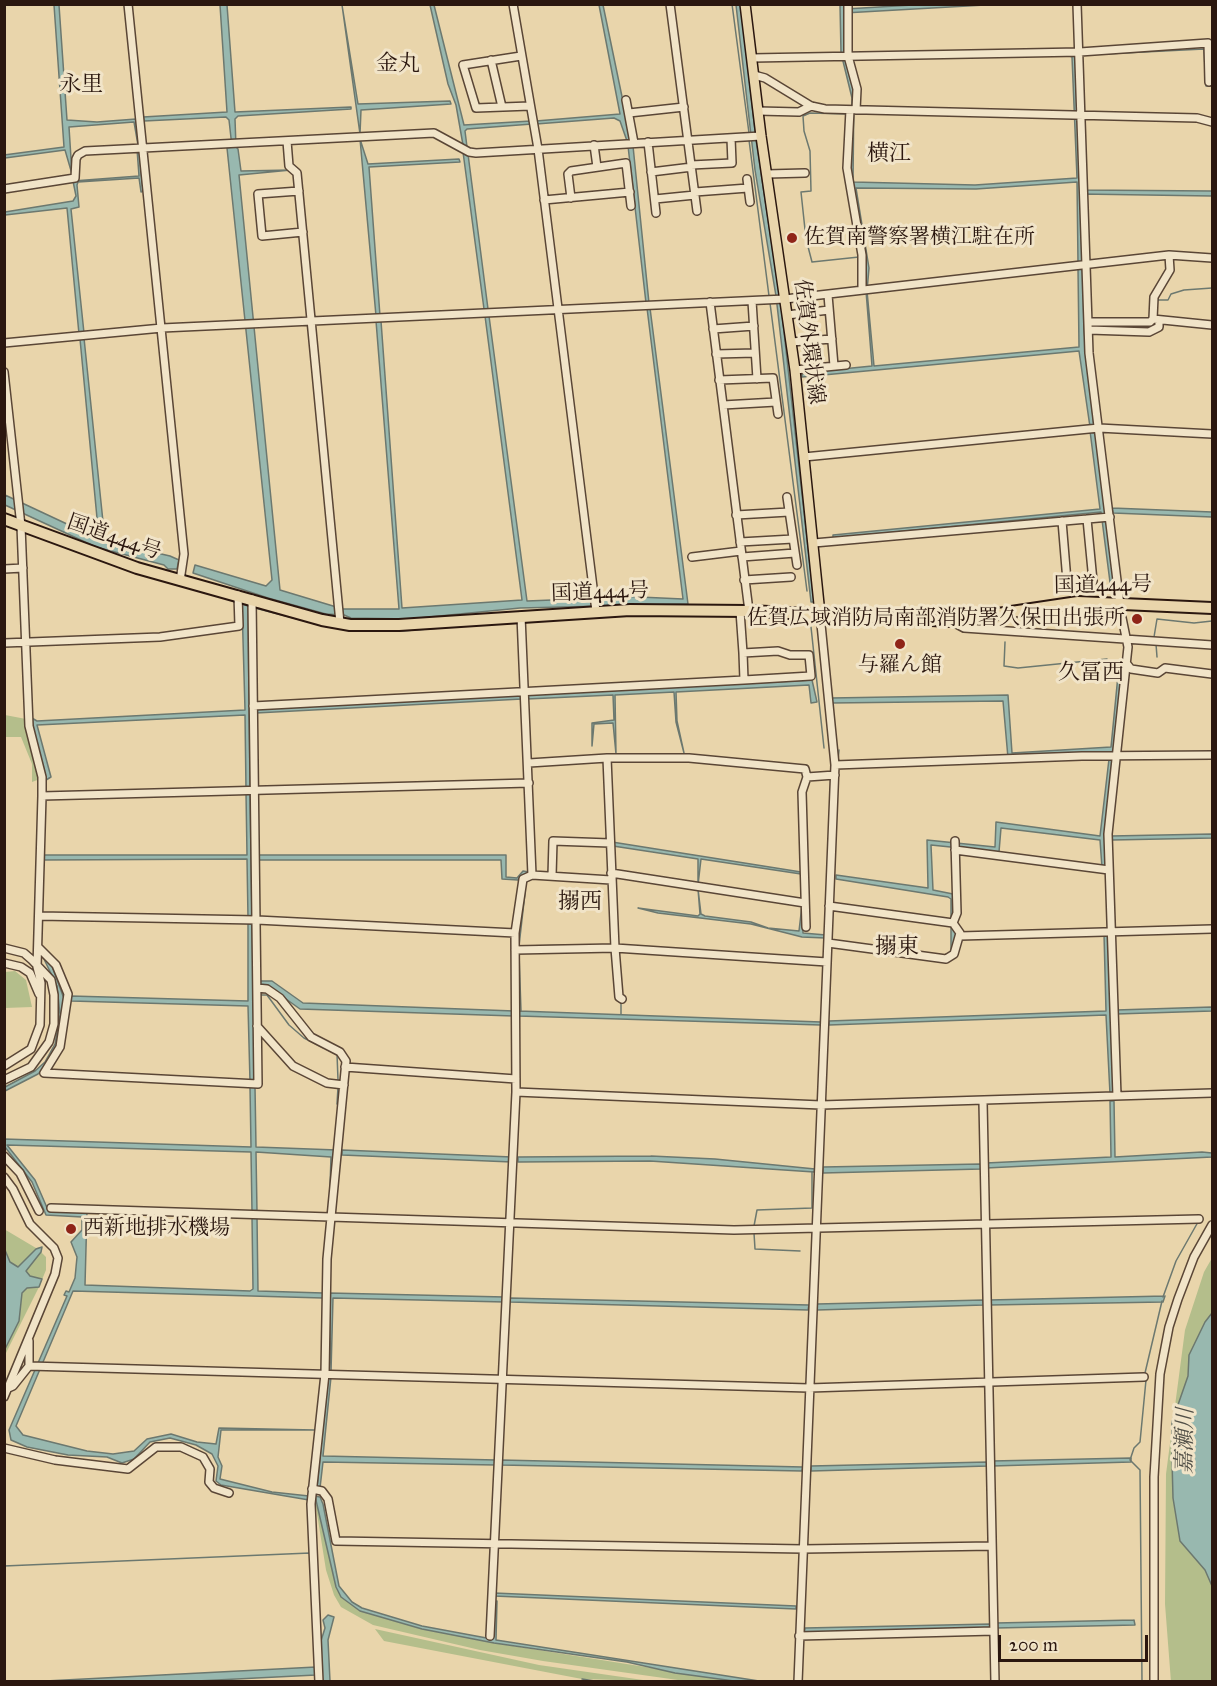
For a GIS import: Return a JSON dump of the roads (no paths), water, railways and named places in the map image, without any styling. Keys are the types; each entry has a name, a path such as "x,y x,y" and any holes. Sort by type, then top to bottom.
{"highway":[{"name":"国道444号","path":"4,519 90,553 180,581 340,620 378,626 521,616 595,604 951,621 1068,603 1120,602 1212,608"}],"main road":[{"name":"佐賀外環状線","path":"745,4 758,111 756,136 767,174 788,315 820,614"}],"street":[{"path":"128,4 184,554 180,581"},
{"path":"513,4 538,149 595,604"},
{"path":"670,4 697,211"},
{"path":"1077,4 1076,52 1085,192 1082,265 1106,518 1127,638 1108,834 1117,1096"},
{"path":"848,9 845,56 856,89 851,112 847,168 862,257 865,290"},
{"path":"752,58 1076,52 1208,43 1209,82 1212,81"},
{"path":"521,56 463,66 476,108 530,106"},
{"path":"491,60 502,107"},
{"path":"754,75 765,78 811,106 851,112 1197,118 1212,122"},
{"path":"626,100 634,143"},
{"path":"758,111 800,112 811,106"},
{"path":"629,113 684,107"},
{"path":"4,189 75,178 76,159 81,152 143,147 434,133 469,152 756,136"},
{"path":"651,172 732,163 731,138"},
{"path":"287,141 289,166 297,173 299,191 340,620"},
{"path":"648,142 656,213"},
{"path":"594,145 597,166"},
{"path":"571,198 568,174 571,171 626,163 631,206"},
{"path":"767,174 805,173"},
{"path":"747,179 750,202"},
{"path":"655,200 695,193 748,188"},
{"path":"299,191 258,194 262,236 303,232"},
{"path":"544,200 630,192"},
{"path":"4,343 162,328 775,300 1169,255 1212,258"},
{"path":"1089,330 1149,332 1157,322 1154,297 1170,270 1169,255"},
{"path":"828,295 834,366"},
{"path":"752,301 757,378"},
{"path":"710,302 744,580 744,680"},
{"path":"788,315 830,310"},
{"path":"1089,322 1212,325"},
{"path":"713,329 754,326"},
{"path":"791,342 832,339"},
{"path":"716,354 756,352"},
{"path":"795,370 846,365"},
{"path":"4,372 21,526 29,726 42,777 37,967 40,1025 31,1049 4,1066"},
{"path":"719,380 773,378 778,414"},
{"path":"723,405 776,402"},
{"path":"804,457 1098,429 1212,434"},
{"path":"788,497 797,565"},
{"path":"736,515 789,512"},
{"path":"814,543 1106,518"},
{"path":"1062,521 1067,581 1093,581 1087,519"},
{"path":"740,542 793,539"},
{"path":"692,557 795,553"},
{"path":"4,569 23,568"},
{"path":"744,580 791,577"},
{"path":"4,644 160,637 239,626 238,596"},
{"path":"38,947 56,965 68,994 60,1047 44,1073 258,1084 252,599"},
{"path":"798,1682 835,776 820,614"},
{"path":"521,616 530,783 532,875"},
{"path":"951,621 964,628 1212,645"},
{"path":"253,706 811,676 809,655 790,655 778,651 743,653"},
{"path":"1126,664 1131,669 1212,674"},
{"path":"835,765 1212,755"},
{"path":"529,763 607,759 700,759 805,770 807,777 802,792 806,927"},
{"path":"607,759 611,877 620,998"},
{"path":"807,777 835,776"},
{"path":"42,796 530,783"},
{"path":"552,876 553,841 610,843"},
{"path":"953,923 957,913 955,841"},
{"path":"955,850 1110,870"},
{"path":"490,1636 516,1092 515,933 523,879 532,875 611,877 805,903"},
{"path":"828,943 946,958 954,954 960,936 959,930 953,923 829,906"},
{"path":"39,916 256,920 515,933"},
{"path":"960,936 1212,929"},
{"path":"4,948 24,953 51,980 54,995 54,1024 49,1042 31,1067 4,1080"},
{"path":"515,950 615,948 827,962"},
{"path":"4,963 21,967 30,973 40,996"},
{"path":"257,988 267,989 280,998 311,1037 344,1054 344,1085 327,1259 325,1374 312,1489 319,1682"},
{"path":"257,1026 293,1066 327,1083 344,1085"},
{"path":"345,1067 516,1079"},
{"path":"516,1092 821,1105 1212,1093"},
{"path":"983,1101 995,1682"},
{"path":"4,1156 20,1173 39,1211"},
{"path":"4,1177 13,1189 30,1224 54,1248 57,1258 55,1274 5,1393"},
{"path":"51,1208 734,1230 985,1226 1199,1219"},
{"path":"1154,1682 1154,1477 1160,1374 1169,1327 1178,1299 1194,1257 1212,1225"},
{"path":"5,1393 29,1366 29,1338"},
{"path":"29,1366 809,1388 1144,1377"},
{"path":"4,1448 55,1460 128,1469 156,1447 181,1447 203,1457 210,1468 209,1482 214,1488 228,1493"},
{"path":"312,1489 322,1491 328,1499 336,1540 803,1550 992,1546"},
{"path":"799,1636 994,1631"}],"water":[{"path":"54,5 59,5 67,120 97,122 136,119 138,145 134,122 69,127 72,174 65,150 5,158 4,155 64,147"},
{"path":"220,5 227,5 235,112 351,107 351,109 238,116 235,119 236,147 241,171 291,170 239,175 280,590 343,609 399,609 376,321 381,321 402,608 522,600 485,316 489,316 527,601 577,599 596,595 683,599 647,308 650,308 688,604 520,608 409,619 351,618 344,615 326,614 268,598 193,573 195,565 266,586 272,580 227,148 232,147 229,120 226,117 144,121 143,117 227,112"},
{"path":"342,5 358,104 450,101 451,104 361,110 360,134"},
{"path":"430,5 434,5 464,125 531,121 532,124 467,129 465,131 467,147 463,145 456,105 448,84"},
{"path":"599,5 603,5 631,140 627,141 620,121 614,118 536,124 536,121 620,114"},
{"path":"736,5 741,5 756,140 781,305 814,602 811,602 776,296 755,170"},
{"path":"840,5 844,5 845,9 913,5 985,5 844,13 845,53 854,88 853,182 975,185 1077,178 1072,57 1068,55 1077,53 1081,190 1212,191 1212,196 1081,194 1083,263 1078,263 1077,182 976,189 856,188 869,268 867,291 874,366 1079,347 1078,268 1083,267 1084,330 1094,427 1090,427 1079,351 802,377 802,373 872,366 866,291 865,260 851,182 852,98 841,53"},
{"path":"360,139 368,164 459,159 460,162 369,167 380,316 376,316"},
{"path":"628,146 633,146 649,303 646,303"},
{"path":"137,149 139,149 143,191 141,192 139,178 78,182 77,185 79,207 71,209 84,333 79,334 67,208 5,215 5,212 73,201 76,196 73,181 139,176"},
{"path":"463,152 468,154 488,309 484,309"},
{"path":"84,338 105,541 170,556 179,560 177,569 168,569 164,565 96,547 5,505 5,495 99,539 80,339"},
{"path":"1090,431 1095,431 1116,592 1111,590 1101,512 833,538 833,535 1100,509"},
{"path":"1112,508 1212,512 1212,517 1113,513"},
{"path":"242,604 248,606 250,790 246,790 245,715 37,725 51,777 46,780 30,717 37,721 245,710"},
{"path":"1119,665 1124,665 1115,754 1110,756 1110,752 1097,755 1096,752 1008,758 1003,701 831,703 831,698 1008,695 1012,753 1111,747"},
{"path":"812,680 817,702 811,703 809,685 676,692 677,721 684,753 676,722 674,692 615,695 616,754 613,723 594,724 592,746 592,723 614,720 613,695 527,699 527,695"},
{"path":"522,695 522,699 256,713 256,709"},
{"path":"1109,759 1113,760 1105,838 1105,867 1102,868 1100,840 1001,828 999,852 931,845 933,890 953,894 958,932 951,954 951,899 948,897 836,879 836,875 928,888 927,840 995,847 996,822 1100,836"},
{"path":"246,793 250,793 252,918 248,918 247,859 43,860 43,855 247,855"},
{"path":"1212,834 1212,838 1112,840 1111,836"},
{"path":"612,842 801,872 802,898 801,874 701,859 698,885 698,859 613,846"},
{"path":"258,855 506,855 506,877 517,878 523,871 529,872 518,880 502,879 501,860 257,860"},
{"path":"698,889 701,914 705,916 751,922 768,928 799,931 802,905 803,933 826,935 825,938 802,937 751,924 658,913 638,908 698,916 700,914"},
{"path":"248,923 252,923 255,1082 250,1082 248,1006 71,1001 71,996 248,1001"},
{"path":"1104,934 1108,934 1114,1094 1110,1094 1106,1015 829,1025 829,1021 1106,1011"},
{"path":"41,953 52,966 63,996 66,997 63,1002 58,1045 46,1066 38,1074 5,1091 5,1087 35,1071 45,1062 55,1044 60,1015 57,986"},
{"path":"259,981 272,981 303,1003 514,1011 514,1016 300,1009 272,989 259,986"},
{"path":"1212,1007 1212,1011 1116,1014 1116,1010"},
{"path":"519,1011 821,1022 821,1025 518,1016"},
{"path":"250,1087 255,1087 256,1147 337,1150 332,1186 330,1186 331,1157 256,1152 257,1212 252,1212 251,1152 7,1145 35,1180 48,1210 87,1211 85,1285 250,1291 253,1289 252,1217 257,1217 258,1291 323,1293 323,1298 73,1291 16,1426 23,1435 87,1451 113,1454 134,1451 147,1439 171,1434 197,1442 216,1444 219,1428 315,1430 221,1430 218,1457 222,1466 220,1479 272,1492 309,1496 309,1500 221,1485 216,1481 218,1466 212,1454 196,1445 170,1438 150,1442 134,1459 122,1463 107,1457 68,1455 27,1447 11,1440 9,1430 67,1296 64,1295 66,1291 69,1292 75,1278 77,1257 71,1242 82,1230 82,1217 46,1215 32,1182 5,1147 4,1139 251,1147"},
{"path":"1110,1101 1114,1101 1115,1157 1202,1152 1212,1153 1212,1157 986,1168 986,1163 1111,1157"},
{"path":"342,1150 512,1157 512,1162 342,1155"},
{"path":"651,1156 715,1159 815,1169 814,1172 650,1161 518,1162 518,1157"},
{"path":"981,1164 981,1169 823,1173 823,1167"},
{"path":"42,1247 41,1252 26,1271 30,1276 42,1279 39,1287 27,1288 22,1293 19,1321 5,1349 5,1250 10,1262 18,1267 36,1249"},
{"path":"329,1293 505,1297 505,1302 333,1298 331,1372"},
{"path":"1165,1296 1163,1302 989,1305 989,1300"},
{"path":"510,1298 809,1305 808,1310 510,1302"},
{"path":"984,1300 984,1305 817,1310 817,1304"},
{"name":"嘉瀬川","path":"1212,1313 1212,1586 1205,1570 1180,1541 1173,1498 1172,1422 1188,1376 1189,1355 1205,1322"},
{"path":"328,1377 331,1377 323,1456 496,1460 496,1465 323,1462 320,1488 317,1487"},
{"path":"1131,1458 1131,1462 992,1466 992,1461"},
{"path":"501,1460 803,1467 802,1471 501,1465"},
{"path":"988,1462 988,1466 811,1471 811,1466"},
{"path":"315,1496 320,1497 323,1504 339,1586 352,1602 362,1608 422,1626 492,1639 494,1601 497,1601 496,1640 759,1681 734,1681 675,1673 627,1662 494,1643 422,1629 360,1611 341,1597 336,1587"},
{"path":"494,1593 796,1606 796,1609 494,1596"},
{"path":"328,1615 334,1617 328,1640 330,1681 322,1681 320,1644 325,1628 323,1620"},
{"path":"1134,1620 1135,1625 996,1628 996,1623"},
{"path":"991,1624 991,1629 804,1633 805,1628"},
{"path":"316,1667 316,1675 177,1682 26,1682"}],"waterway":[{"path":"732,4 749,133"},
{"path":"1104,54 1204,49 1206,86 1212,86"},
{"path":"848,114 810,113 803,116 804,131 810,151 811,191 801,192 806,239 812,262 859,257"},
{"path":"749,140 769,296"},
{"path":"1156,300 1168,300 1171,294 1184,290 1212,288"},
{"path":"770,303 807,591"},
{"path":"255,608 328,627 361,631 402,631 505,623"},
{"path":"1154,637 1157,619 1194,623 1212,621"},
{"path":"811,627 824,748"},
{"path":"1005,642 1004,666 1018,668 1107,659"},
{"path":"1156,644 1157,657"},
{"path":"838,761 839,750"},
{"path":"525,893 519,946 579,945"},
{"path":"519,953 521,1011"},
{"path":"260,995 267,995 289,1025 304,1038 324,1048"},
{"path":"621,1000 621,1014"},
{"path":"337,1054 338,1080"},
{"path":"337,1104 338,1087"},
{"path":"754,1226 757,1210 812,1208 812,1172"},
{"path":"1163,1297 1176,1261 1198,1222"},
{"path":"754,1233 755,1249 800,1251"},
{"path":"1145,1373 1162,1301"},
{"path":"1142,1682 1140,1470 1130,1460 1134,1448 1140,1442 1146,1380"},
{"path":"4,1566 310,1553 310,1562"},
{"path":"582,1679 601,1682"}],"place":[{"name":"佐賀南警察署横江駐在所","path":"792,238"},
{"name":"佐賀広域消防局南部消防署久保田出張所","path":"1137,619"},
{"name":"与羅ん館","path":"900,644"},
{"name":"西新地排水機場","path":"71,1229"}],"district":[{"name":"金丸","path":"398,65"},
{"name":"永里","path":"81,86"},
{"name":"横江","path":"889,155"},
{"name":"久冨西","path":"1091,674"},
{"name":"搦西","path":"580,903"},
{"name":"搦東","path":"897,948"}]}
